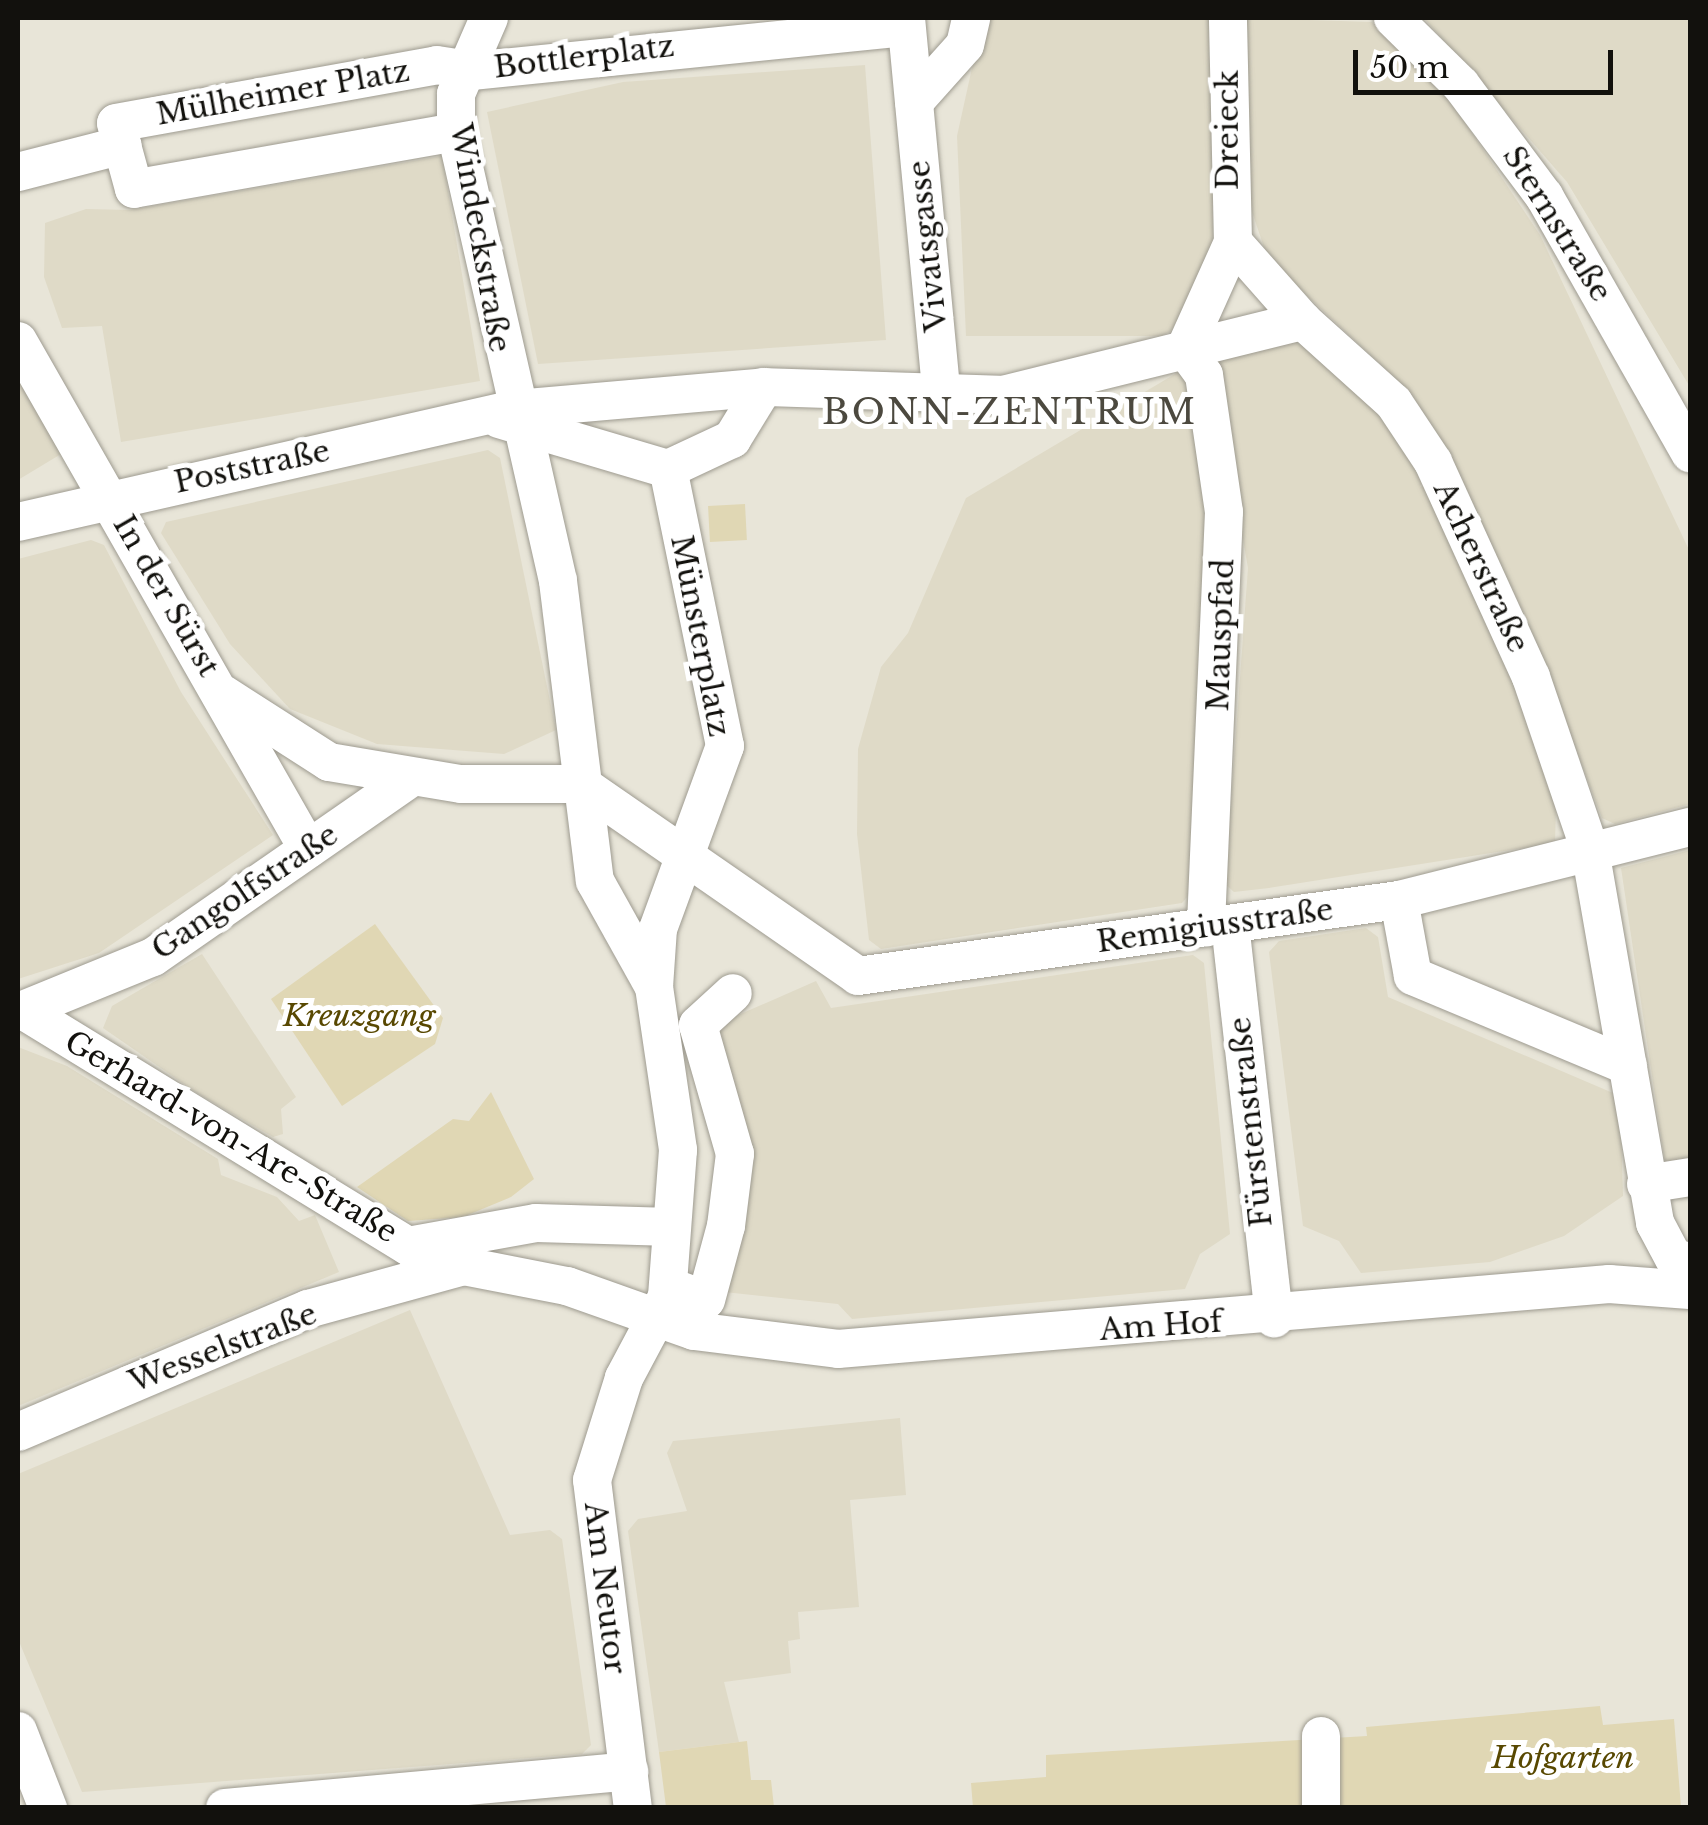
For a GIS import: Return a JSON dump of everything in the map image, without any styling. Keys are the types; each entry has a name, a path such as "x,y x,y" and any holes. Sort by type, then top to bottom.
{"street":[{"name":"Bottlerplatz","path":"489,18 473,70 689,31 906,22"},
{"path":"914,102 965,44 971,18"},
{"name":"Dreieck","path":"1180,360 1234,242 1228,18"},
{"name":"Sternstraße","path":"1393,18 1461,85 1544,196 1690,453"},
{"name":"Vivatsgasse","path":"906,22 942,390"},
{"name":"Mülheimer Platz","path":"456,132 134,190 116,123 437,65 473,70"},
{"name":"Windeckstraße","path":"473,70 456,94 456,132 507,416"},
{"name":"Mülheimer Platz","path":"18,172 123,145"},
{"path":"507,416 764,387 1002,394 1180,360 1305,323 1234,242"},
{"name":"Acherstraße","path":"1305,323 1384,392 1433,462 1531,677 1585,833 1646,1184 1678,1270"},
{"name":"In der Sürst","path":"18,341 223,694 308,849"},
{"name":"Mauspfad","path":"1180,360 1226,584 1218,926"},
{"path":"507,416 668,469 732,440 764,387"},
{"name":"Poststraße","path":"18,522 110,498 507,416"},
{"name":"Münsterplatz","path":"507,416 576,680 581,784 595,881 654,987"},
{"name":"Münsterplatz","path":"661,1302 678,1150 665,1040 654,987 658,929 725,746 668,469"},
{"name":"In der Sürst","path":"223,694 329,762 409,779 461,784 581,784"},
{"name":"Gangolfstraße","path":"22,1012 154,957 409,779"},
{"path":"581,784 686,857"},
{"name":"Remigiusstraße","path":"686,857 849,968 1218,926 1399,900 1585,833 1690,827"},
{"path":"1399,900 1413,976 1628,1066"},
{"name":"Fürstenstraße","path":"1218,926 1274,1319"},
{"path":"419,1258 661,1302 706,1300 726,1226 735,1154 698,1025 733,993"},
{"name":"Gerhard-von-Are-Straße","path":"22,1012 419,1258"},
{"path":"1646,1184 1690,1177"},
{"path":"419,1258 536,1222 672,1227"},
{"name":"Wesselstraße","path":"18,1432 308,1308 342,1306 419,1258"},
{"name":"Am Hof","path":"661,1302 766,1346 838,1349 1274,1319 1678,1270"},
{"name":"Am Neutor","path":"631,1789 592,1480 624,1378 661,1302"},
{"path":"18,1731 48,1808"},
{"path":"1321,1736 1321,1808"},
{"path":"225,1808 631,1789"}],"shaded area":[{"path":"983,18 1212,18 1213,246 1177,327 1162,336 966,336 957,136"},
{"path":"1242,18 1372,22 1454,106 1540,235 1690,552 1690,804 1615,824 1602,818 1527,620 1433,431 1397,380 1268,259 1243,185"},
{"path":"1424,18 1690,18 1690,387 1567,182"},
{"path":"865,65 886,340 538,364 487,112 623,82"},
{"path":"442,156 480,381 121,442 102,326 62,328 44,277 45,223 86,209 130,210"},
{"path":"1293,336 1384,410 1425,477 1420,487 1429,484 1497,630 1556,807 1555,843 1269,888 1234,892 1225,884 1248,568 1212,360"},
{"path":"1180,371 1193,376 1210,463 1192,891 1182,903 881,949 869,940 857,834 858,749 881,667 908,633 966,498"},
{"path":"18,380 61,454 18,480"},
{"path":"488,450 500,458 556,730 504,754 377,744 290,709 230,644 161,533 166,522"},
{"path":"91,540 104,545 181,692 273,835 99,953 18,979 18,559"},
{"path":"1690,850 1690,1169 1665,1163 1621,868"},
{"path":"1366,928 1378,937 1388,997 1620,1096 1623,1196 1564,1236 1490,1262 1361,1273 1339,1241 1303,1226 1269,952 1279,941"},
{"path":"202,954 296,1097 281,1109 283,1134 273,1137 197,1093 103,1028 112,1006"},
{"path":"1193,955 1204,963 1230,1234 1200,1254 1185,1289 852,1319 838,1304 724,1292 711,1027 816,981 831,1008"},
{"path":"18,1047 67,1066 218,1159 221,1175 277,1197 299,1221 315,1215 339,1272 18,1406"},
{"path":"410,1310 510,1535 550,1530 562,1539 591,1745 582,1754 82,1792 18,1639 18,1474"},
{"path":"900,1418 906,1495 850,1500 859,1607 798,1612 800,1639 788,1641 791,1673 724,1682 739,1742 659,1752 628,1531 638,1519 687,1511 667,1453 673,1441"}],"green space":[{"path":"745,504 747,540 710,542 708,506"},
{"name":"Kreuzgang","path":"375,924 443,1018 435,1044 342,1106 271,999"},
{"path":"491,1092 534,1179 511,1197 463,1217 408,1221 357,1187 453,1119 469,1121"},
{"name":"Hofgarten","path":"1600,1706 1603,1725 1674,1719 1681,1807 973,1808 971,1783 1046,1777 1046,1755 1367,1736 1366,1727"},
{"path":"747,1741 751,1780 771,1780 774,1807 666,1807 659,1752"}],"district":[{"name":"BONN-ZENTRUM","path":"1010,412"}]}
